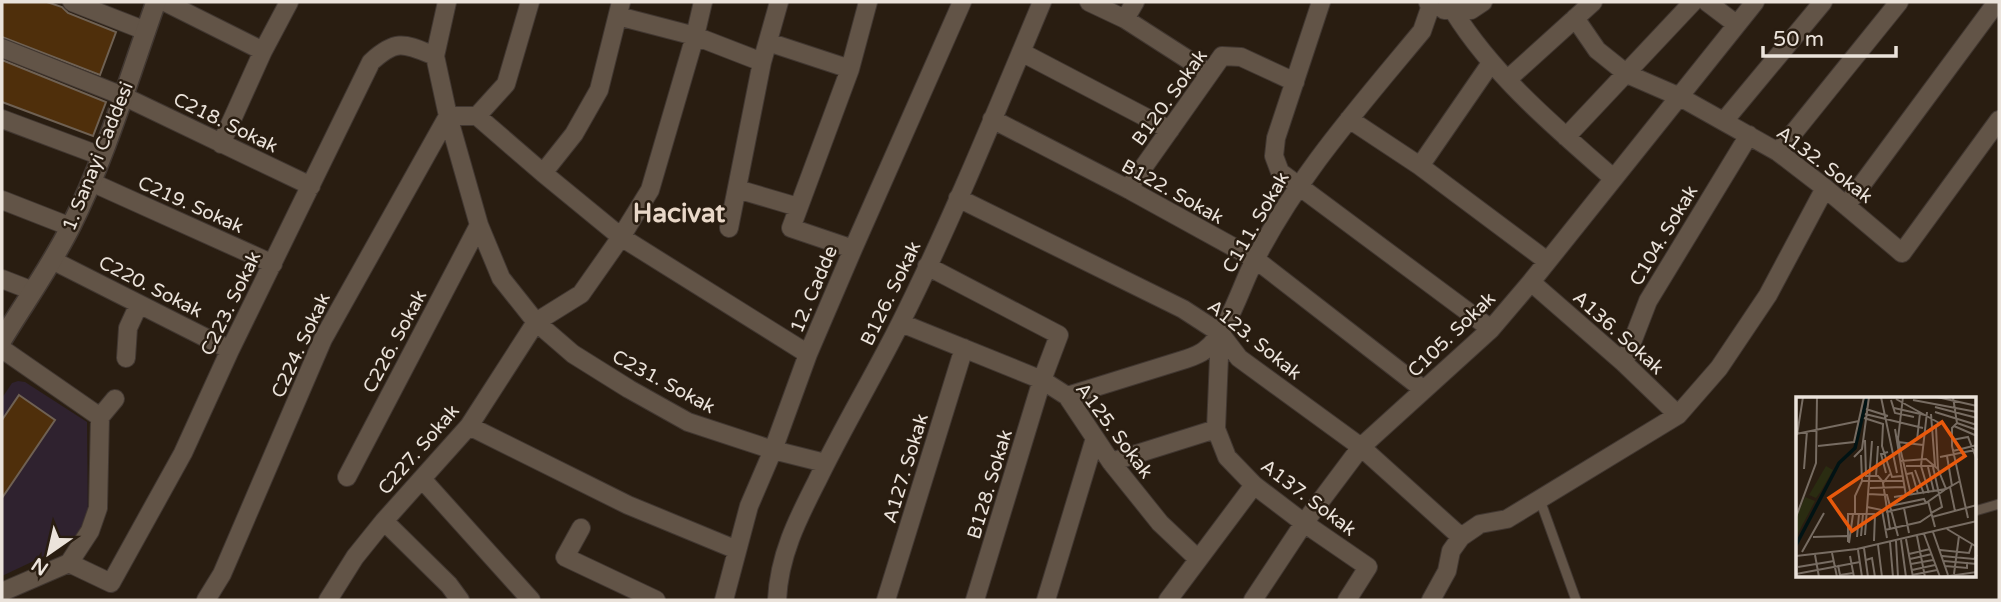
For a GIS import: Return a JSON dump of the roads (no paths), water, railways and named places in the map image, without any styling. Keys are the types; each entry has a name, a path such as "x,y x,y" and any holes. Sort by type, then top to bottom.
{"street":[{"path":"72,2 146,31"},
{"name":"1. Sanayi Caddesi","path":"2,340 71,227 101,156 156,2"},
{"path":"164,2 262,51"},
{"path":"221,144 262,51 289,2"},
{"path":"435,56 447,2"},
{"path":"477,116 506,84 530,2"},
{"path":"536,322 581,295 650,190 703,2"},
{"path":"729,228 762,62 779,2"},
{"path":"853,249 791,228 850,69 868,2"},
{"name":"12. Cadde","path":"724,600 749,506 773,450 808,354 962,2"},
{"name":"B126. Sokak","path":"777,600 778,577 790,534 901,323 1042,2"},
{"path":"1089,2 1125,19 1209,73"},
{"path":"1125,19 1135,2"},
{"path":"1320,2 1276,138 1274,156 1280,172 1491,329"},
{"path":"1429,5 1471,10 1483,2"},
{"path":"1508,79 1593,2"},
{"path":"1566,137 1693,2"},
{"path":"1707,2 1736,24"},
{"name":"C105. Sokak","path":"1253,600 1304,523 1361,447 1491,329 1755,2"},
{"path":"1724,121 1823,2"},
{"path":"1778,152 1899,2"},
{"path":"1846,206 1997,2"},
{"name":"C111. Sokak","path":"1067,396 1204,351 1220,333 1255,260 1299,186 1324,150 1422,31 1429,5"},
{"path":"1457,7 1470,38 1491,63 1566,137 1613,178"},
{"path":"543,173 574,134 599,90 620,9 762,62"},
{"name":"A132. Sokak","path":"1575,18 1597,50 1627,74 1679,97 1778,152 1902,253 1999,120"},
{"path":"768,42 850,69"},
{"name":"C223. Sokak","path":"69,563 111,583 183,453 230,350 371,62 385,50 405,44 435,56"},
{"name":"C218. Sokak","path":"2,48 123,96 311,186"},
{"path":"1021,52 1170,130"},
{"name":"C231. Sokak","path":"435,56 448,116 479,225 501,278 536,322 573,354 688,422 773,450 825,463"},
{"name":"B120. Sokak","path":"1128,189 1222,56 1241,57 1295,82"},
{"path":"1420,166 1491,63"},
{"path":"448,116 477,116 621,237 808,354"},
{"name":"C224. Sokak","path":"206,600 222,574 323,339 448,116"},
{"path":"2,119 101,156"},
{"name":"B122. Sokak","path":"992,119 1128,189 1255,260 1424,390"},
{"path":"1349,119 1420,166 1547,261"},
{"name":"C104. Sokak","path":"1624,363 1648,301 1749,135"},
{"name":"C219. Sokak","path":"91,182 273,264"},
{"path":"1431,600 1447,571 1451,551 1461,537 1480,524 1507,519 1678,415 1719,368 1768,295 1825,188"},
{"path":"737,189 798,207"},
{"name":"A123. Sokak","path":"958,198 1183,309 1220,333 1239,358 1361,447 1461,537"},
{"path":"2,200 71,227"},
{"name":"C226. Sokak","path":"347,477 479,225"},
{"name":"C220. Sokak","path":"52,260 230,350"},
{"name":"B128. Sokak","path":"927,266 1059,335 1042,380 975,600"},
{"path":"2,279 33,291"},
{"name":"A136. Sokak","path":"1531,282 1624,363 1678,415"},
{"path":"126,358 128,328 139,304"},
{"name":"C227. Sokak","path":"328,600 355,557 384,521 469,426 536,322"},
{"name":"A125. Sokak","path":"901,323 1042,380 1067,396 1111,462 1160,523 1198,559"},
{"name":"A137. Sokak","path":"1220,333 1216,429 1227,457 1254,485 1368,567 1348,600"},
{"name":"A127. Sokak","path":"886,600 964,348"},
{"path":"2,349 100,417"},
{"path":"2,592 23,592 69,563 90,531 98,508 100,417 115,399"},
{"path":"469,426 628,505 737,550"},
{"path":"1111,462 1216,429"},
{"path":"1046,600 1095,438"},
{"path":"422,479 531,600"},
{"path":"1168,600 1254,485"},
{"path":"384,521 449,585 460,600"},
{"path":"581,528 565,557 656,600"},
{"path":"438,600 449,585"}],"lane":[{"path":"1540,500 1577,600"},
{"path":"1976,511 1999,504"}],"district":[{"name":"Hacivat","path":"679,213"}]}
